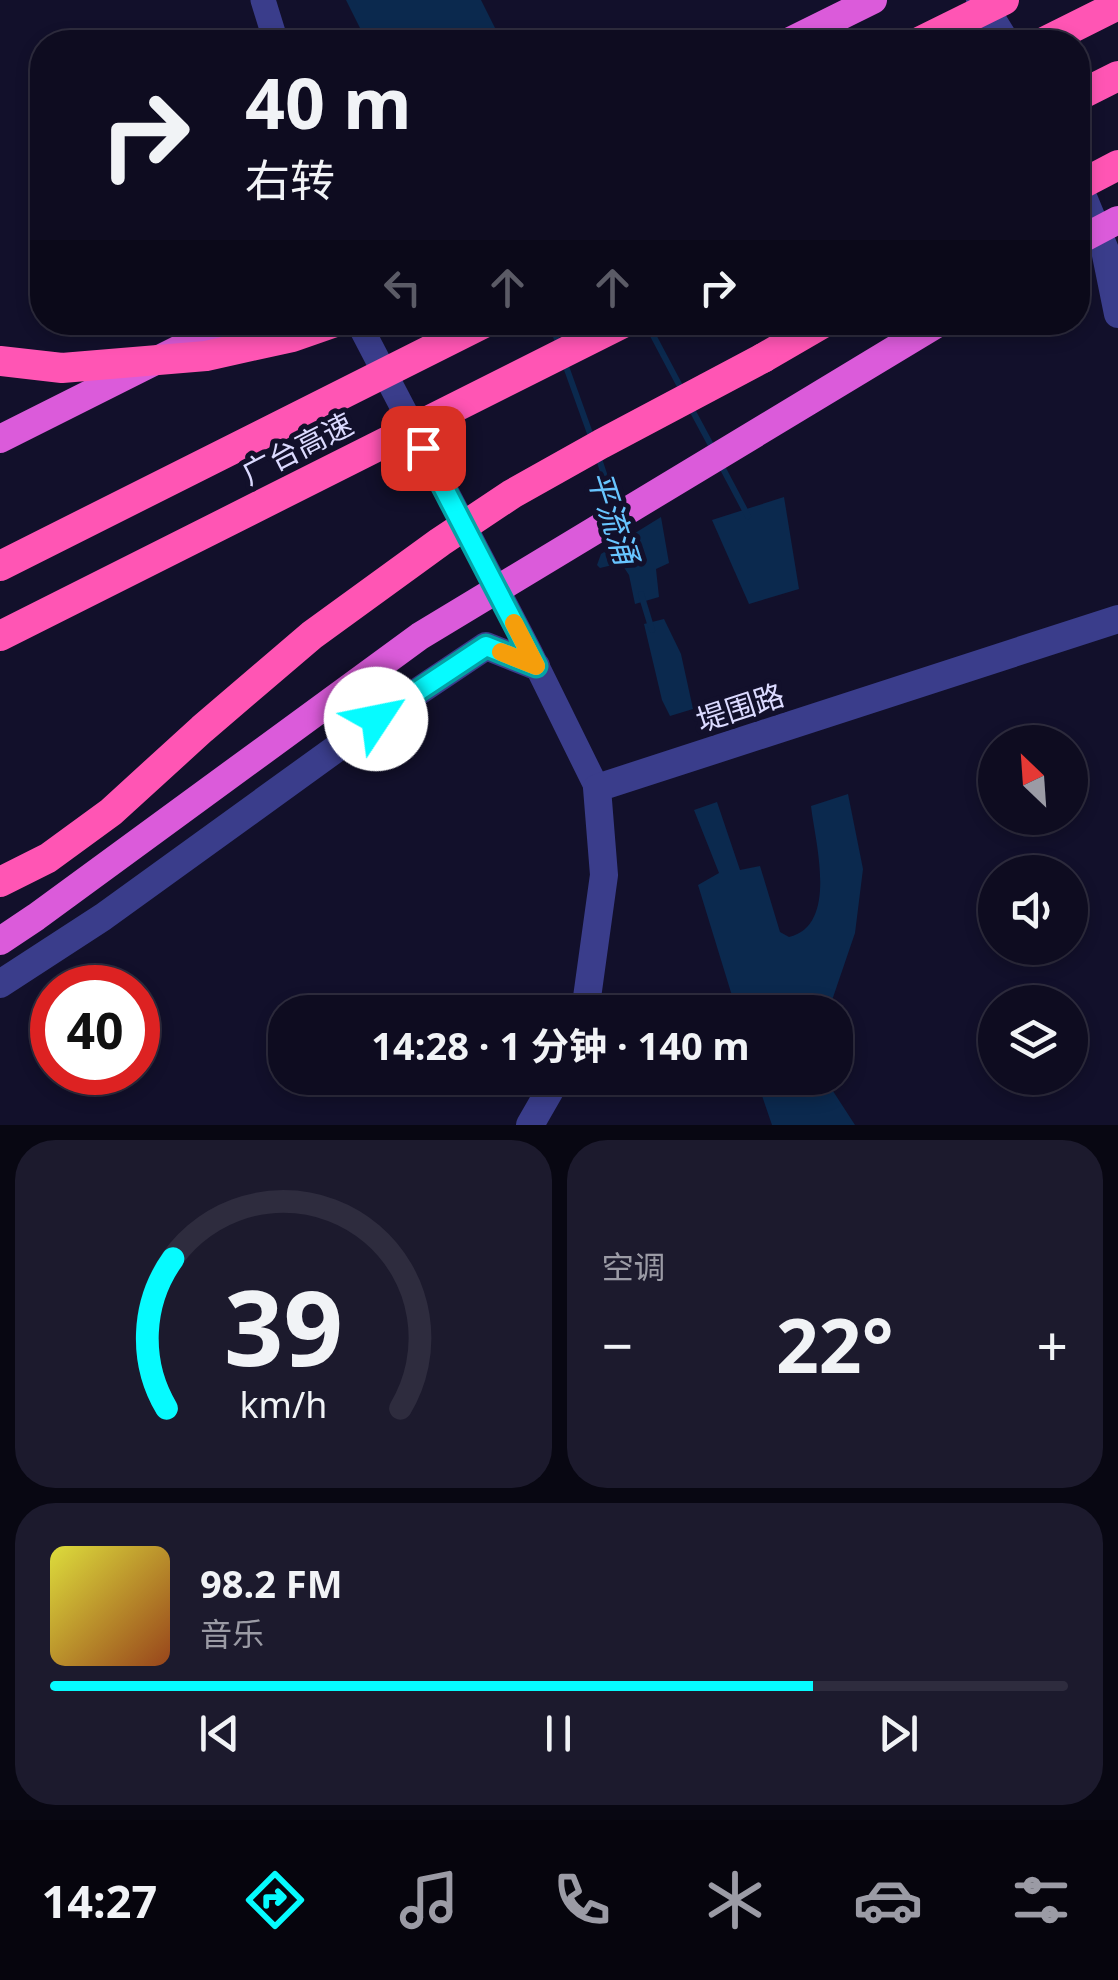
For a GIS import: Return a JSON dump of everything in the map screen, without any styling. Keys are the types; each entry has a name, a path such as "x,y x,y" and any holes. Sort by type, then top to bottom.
{"highway":[{"path":"812,30 873,0"},
{"path":"943,30 1004,0"},
{"path":"1069,30 1118,6"},
{"path":"1090,90 1118,76"},
{"path":"1090,179 1118,165"},
{"path":"1090,235 1118,220"},
{"path":"0,439 208,335"},
{"path":"0,361 62,368 206,356 300,335"},
{"name":"广台高速","path":"0,566 460,335"},
{"name":"广台高速","path":"0,636 600,335"},
{"path":"0,882 48,858 110,812 312,635 440,542 512,494 801,335"},
{"path":"0,940 36,918 420,636 918,335"}],"street":[{"path":"263,0 272,30"},
{"path":"980,0 999,30"},
{"path":"1090,214 1114,271 1118,314"},
{"path":"365,335 598,788 604,875 587,995"},
{"name":"堤围路","path":"598,788 1118,619"},
{"path":"0,984 103,917 376,719 486,646 536,666"},
{"path":"530,1125 547,1095"}],"water":[{"path":"346,0 481,0 496,30 361,30"},
{"path":"784,497 799,589 749,604 712,520"},
{"path":"661,517 669,563 656,569 659,597 635,604 629,575 621,563 600,568 597,565 601,554"},
{"path":"664,619 681,654 693,709 670,716 662,700 644,624"},
{"path":"848,794 863,869 855,933 834,995 732,995 698,885 719,873 694,810 717,802 740,870 760,866 780,932 789,937 804,929 814,917 819,900 819,860 811,806"},
{"path":"762,1095 836,1095 855,1125 772,1125"}],"waterway":[{"name":"平流涌","path":"556,335 559,345"},
{"name":"平流涌","path":"653,335 683,392"},
{"name":"平流涌","path":"564,361 592,439"},
{"name":"平流涌","path":"691,408 713,449"},
{"name":"平流涌","path":"598,456 616,510"},
{"name":"平流涌","path":"721,465 748,516"},
{"name":"平流涌","path":"641,594 652,630"}],"slow traffic":[{"path":"501,652 536,666 514,623"}],"route":[{"path":"376,719 486,646 536,666 423,448"}]}
